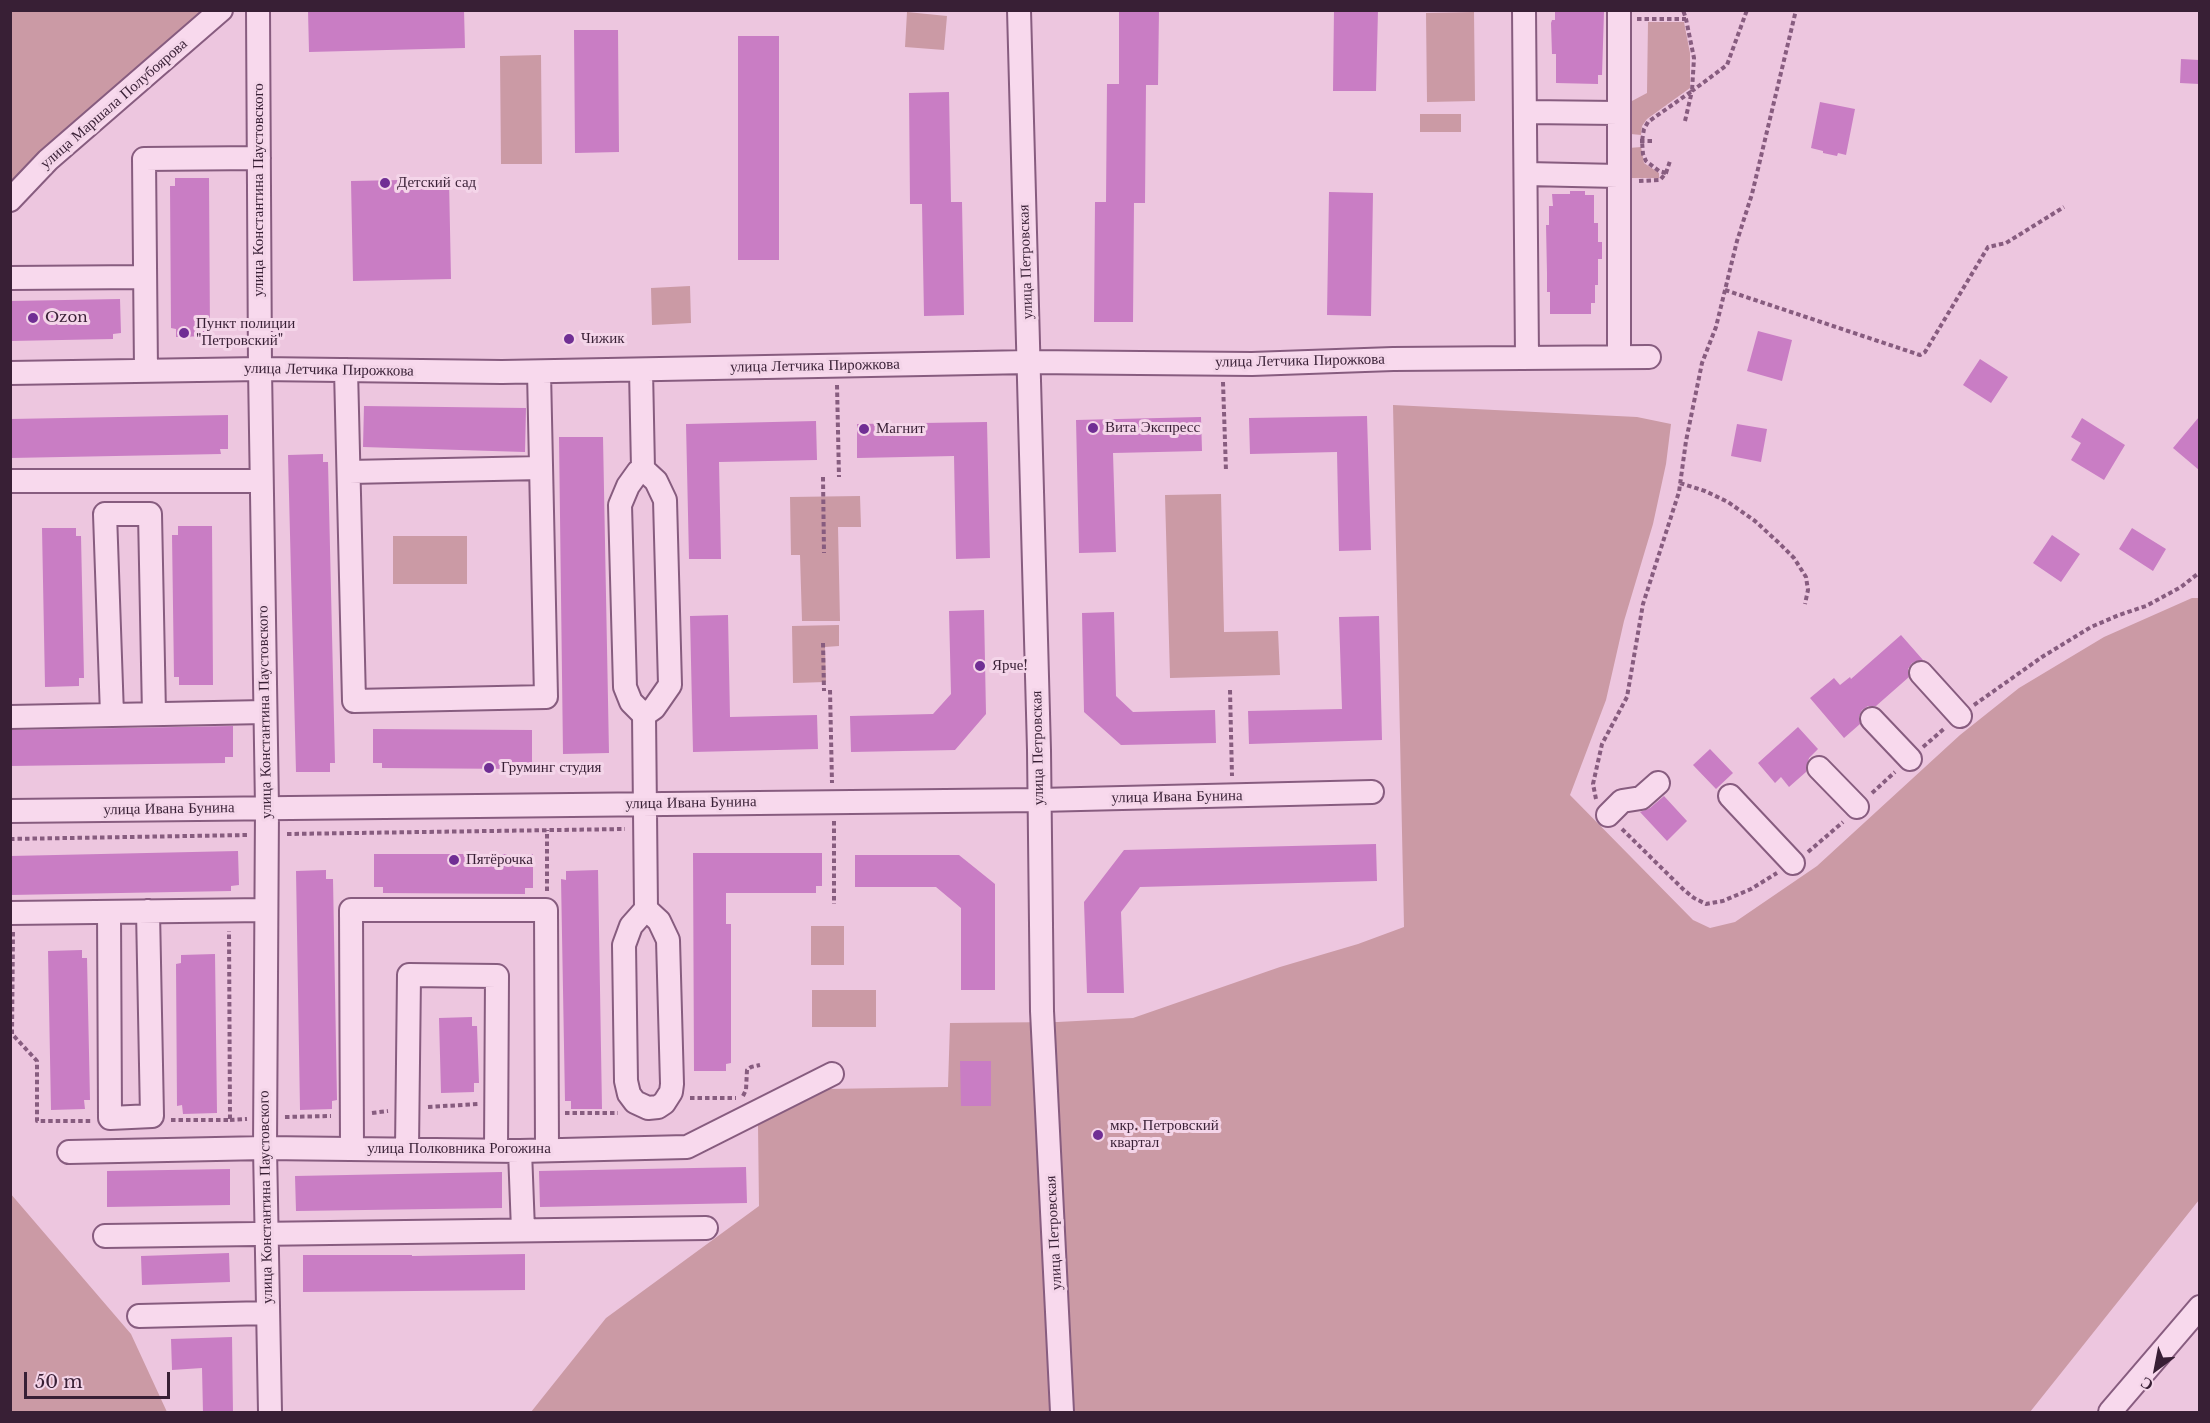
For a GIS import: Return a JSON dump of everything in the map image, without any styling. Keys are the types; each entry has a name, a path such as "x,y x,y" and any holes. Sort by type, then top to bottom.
{"street":[{"name":"улица Маршала Полубоярова","path":"10,200 48,160 221,10"},
{"name":"улица Константина Паустовского","path":"258,10 261,481 267,807 265,1148 270,1413"},
{"name":"улица Петровская","path":"1019,10 1039,750 1042,1011 1062,1413"},
{"path":"1524,10 1527,357"},
{"path":"1619,15 1619,357"},
{"path":"1526,112 1618,113"},
{"path":"146,371 144,159 259,158"},
{"path":"1527,174 1618,179"},
{"path":"10,278 145,277"},
{"name":"улица Летчика Пирожкова","path":"10,374 260,369 539,372 1029,362 1223,364 1527,357 1649,357"},
{"path":"346,370 354,701 546,697 539,372"},
{"path":"641,370 643,469 628,486 620,505 625,687 631,702 644,716 646,909 631,926 624,945 627,1081 629,1094 634,1102 648,1108 658,1107 664,1103 671,1092 672,1084 668,940 659,921 646,909"},
{"path":"349,472 541,468"},
{"path":"643,469 656,481 665,500 670,685 654,708 644,716"},
{"path":"10,481 261,481"},
{"path":"112,715 105,514 150,514 154,714"},
{"path":"1921,673 1960,716"},
{"path":"10,717 266,712"},
{"path":"1872,719 1910,759"},
{"path":"1819,768 1857,807"},
{"path":"1608,815 1622,801 1641,798 1658,783"},
{"name":"улица Ивана Бунина","path":"10,811 1039,800 1372,792"},
{"path":"1730,796 1793,863"},
{"path":"10,913 266,910"},
{"path":"352,1149 351,910 546,910 547,1150"},
{"path":"109,912 111,1118 152,1116 148,911"},
{"path":"407,1149 409,975 498,976 496,1150"},
{"name":"улица Полковника Рогожина","path":"69,1152 265,1148 547,1150 687,1147 832,1074"},
{"path":"520,1150 523,1230"},
{"path":"105,1236 706,1228"},
{"path":"2110,1413 2199,1307"},
{"path":"139,1316 268,1313"}],"path":[{"path":"910,10 915,10"},
{"path":"1683,10 1694,58 1692,91 1685,121"},
{"path":"1666,172 1652,166 1643,157 1644,129 1650,120 1727,65 1747,10"},
{"path":"1796,10 1752,194 1737,241 1716,327 1702,363 1680,483 1643,604 1627,697 1602,744 1593,784 1598,805 1694,898 1706,904 1723,901 1751,889 1793,863 1832,833 1857,807 1960,716 2042,657 2083,632 2119,615 2146,606 2181,586 2199,572"},
{"path":"1619,15 1686,19"},
{"path":"1618,179 1658,180 1666,172 1670,161"},
{"path":"1725,290 1920,355 1925,352 1988,247 2006,243 2064,207"},
{"path":"1223,364 1226,471"},
{"path":"837,366 839,477"},
{"path":"823,477 824,553"},
{"path":"1680,483 1728,502 1755,521 1779,543 1794,558 1806,577 1808,590 1805,604"},
{"path":"823,643 824,690"},
{"path":"830,690 834,904"},
{"path":"1230,690 1233,795"},
{"path":"10,838 646,829"},
{"path":"546,910 548,830"},
{"path":"686,1106 686,1098 743,1096 746,1090 747,1070 760,1065"},
{"path":"230,1120 352,1116 407,1108 496,1104"},
{"path":"547,1113 628,1113"}],"shaded area":[{"path":"11,11 216,11 11,192"},
{"path":"907,12 947,16 944,50 905,47"},
{"path":"1474,12 1475,101 1427,102 1426,13"},
{"path":"1648,22 1684,22 1690,53 1690,88 1647,119 1642,126 1641,135 1631,134 1632,101 1647,93"},
{"path":"541,55 542,164 501,164 500,56"},
{"path":"1420,114 1461,114 1461,132 1420,132"},
{"path":"1641,147 1644,163 1659,173 1659,178 1629,178 1629,148"},
{"path":"690,286 691,323 652,325 651,288"},
{"path":"1393,405 1637,417 1671,424 1666,464 1653,524 1624,621 1606,700 1570,795 1693,920 1710,928 1735,922 1817,866 1960,735 2019,688 2104,637 2192,598 2199,598 2199,1200 2030,1412 531,1412 606,1318 759,1206 758,1125 826,1089 948,1087 950,1023 1058,1022 1133,1018 1404,927"},
{"path":"1221,494 1224,632 1278,631 1280,675 1170,678 1165,495"},
{"path":"860,496 861,527 838,527 840,621 802,621 800,555 791,555 790,497"},
{"path":"393,536 467,536 467,584 393,584"},
{"path":"839,625 839,646 825,647 826,682 793,683 792,626"},
{"path":"811,926 844,926 844,965 811,965"},
{"path":"812,990 876,990 876,1027 812,1027"},
{"path":"10,1193 131,1334 167,1412 11,1412"}],"building":[{"path":"308,10 464,10 465,48 309,52"},
{"path":"1119,10 1159,10 1158,85 1146,85 1145,203 1134,203 1133,322 1094,322 1095,202 1106,202 1107,84 1119,84"},
{"path":"1334,10 1378,10 1376,91 1333,91"},
{"path":"1555,10 1604,12 1602,75 1598,75 1598,84 1556,83 1556,54 1552,54 1551,23 1555,20"},
{"path":"574,30 618,30 619,152 575,153"},
{"path":"738,36 779,36 779,260 738,260"},
{"path":"2181,59 2199,60 2199,84 2180,83"},
{"path":"949,92 951,202 962,202 964,315 924,316 922,204 910,204 909,93"},
{"path":"1820,102 1855,109 1846,155 1838,153 1837,156 1811,148"},
{"path":"175,178 209,178 210,336 176,337 176,329 171,328 170,186 175,186"},
{"path":"449,179 451,279 353,281 351,181"},
{"path":"1570,191 1585,191 1585,195 1594,195 1594,223 1598,223 1598,242 1602,242 1602,259 1598,259 1598,285 1595,285 1595,303 1591,303 1591,314 1550,314 1550,292 1547,292 1546,225 1549,225 1549,206 1553,206 1552,194 1570,194"},
{"path":"1329,192 1373,193 1371,316 1327,315"},
{"path":"120,299 121,333 113,334 113,339 10,341 10,301"},
{"path":"1758,331 1792,340 1782,381 1747,371"},
{"path":"1980,359 2008,377 1991,403 1963,385"},
{"path":"364,406 526,408 525,452 363,447"},
{"path":"228,415 228,449 220,449 221,454 10,458 10,419"},
{"path":"1367,416 1371,550 1339,551 1337,452 1250,454 1249,418"},
{"path":"1201,417 1202,451 1113,453 1116,552 1079,553 1076,420"},
{"path":"2199,417 2199,470 2173,448"},
{"path":"2082,418 2125,445 2104,480 2071,460 2081,443 2071,437"},
{"path":"816,421 817,460 719,462 721,559 689,559 686,424"},
{"path":"987,422 990,558 956,559 954,456 857,458 857,424"},
{"path":"1737,424 1767,429 1761,462 1731,456"},
{"path":"559,437 603,437 609,753 563,754"},
{"path":"323,454 323,462 328,462 335,763 330,763 330,772 296,772 288,455"},
{"path":"178,526 212,526 213,685 179,685 179,677 174,677 172,535 178,535"},
{"path":"42,528 76,528 76,536 81,536 84,678 79,678 79,686 45,687"},
{"path":"2132,528 2166,549 2153,571 2119,549"},
{"path":"2052,535 2080,554 2061,582 2033,563"},
{"path":"984,610 986,714 955,750 851,752 850,716 933,714 951,694 949,611"},
{"path":"1114,612 1116,696 1133,712 1215,710 1216,743 1121,745 1084,712 1082,613"},
{"path":"728,615 730,717 817,715 818,749 693,752 690,616"},
{"path":"1379,616 1382,740 1249,744 1248,711 1342,709 1339,617"},
{"path":"1901,635 1923,660 1912,663 1908,669 1909,677 1876,706 1868,706 1862,710 1859,716 1860,724 1844,738 1810,698 1834,678 1840,685 1850,677 1851,679"},
{"path":"233,726 233,757 225,757 225,763 10,766 10,730"},
{"path":"1798,727 1818,749 1809,758 1806,772 1789,787 1781,777 1775,783 1758,763"},
{"path":"373,729 532,730 532,764 524,764 524,769 382,768 382,763 373,763"},
{"path":"1710,749 1733,773 1716,789 1693,765"},
{"path":"1664,796 1687,821 1667,841 1640,812 1650,808"},
{"path":"1376,844 1377,881 1140,887 1121,912 1124,993 1087,993 1084,902 1124,850"},
{"path":"238,851 239,885 231,886 231,891 10,895 10,856"},
{"path":"693,853 822,853 822,886 816,886 816,893 726,893 726,924 731,924 731,1063 726,1064 726,1071 694,1071"},
{"path":"374,854 533,854 533,888 525,888 525,894 383,893 383,887 374,887"},
{"path":"855,855 959,855 995,884 995,990 961,990 961,908 936,887 855,887"},
{"path":"326,870 326,879 333,879 337,1100 332,1101 332,1109 300,1110 296,871"},
{"path":"598,870 602,1109 571,1109 571,1101 565,1101 561,879 566,880 566,871"},
{"path":"82,950 82,958 87,958 90,1100 84,1100 85,1109 51,1110 48,951"},
{"path":"215,954 217,1113 183,1114 182,1105 177,1106 176,964 181,963 181,955"},
{"path":"472,1017 472,1026 477,1026 479,1083 474,1083 474,1092 441,1093 439,1018"},
{"path":"960,1061 991,1061 991,1106 961,1106"},
{"path":"746,1167 747,1203 540,1207 539,1171"},
{"path":"230,1169 230,1205 107,1207 107,1171"},
{"path":"502,1172 502,1208 296,1211 295,1176"},
{"path":"229,1253 230,1282 142,1285 141,1256"},
{"path":"525,1254 525,1290 303,1292 303,1255"},
{"path":"232,1337 233,1413 203,1413 202,1368 172,1370 171,1339"}],"place":[{"name":"Детский сад","path":"385,183"},
{"name":"Ozon","path":"33,318"},
{"name":"Пункт полиции \"Петровский\"","path":"184,333"},
{"name":"Чижик","path":"569,339"},
{"name":"Вита Экспресс","path":"1093,428"},
{"name":"Магнит","path":"864,429"},
{"name":"Ярче!","path":"980,666"},
{"name":"Груминг студия","path":"489,768"},
{"name":"Пятёрочка","path":"454,860"},
{"name":"мкр. Петровский квартал","path":"1098,1135"}]}
